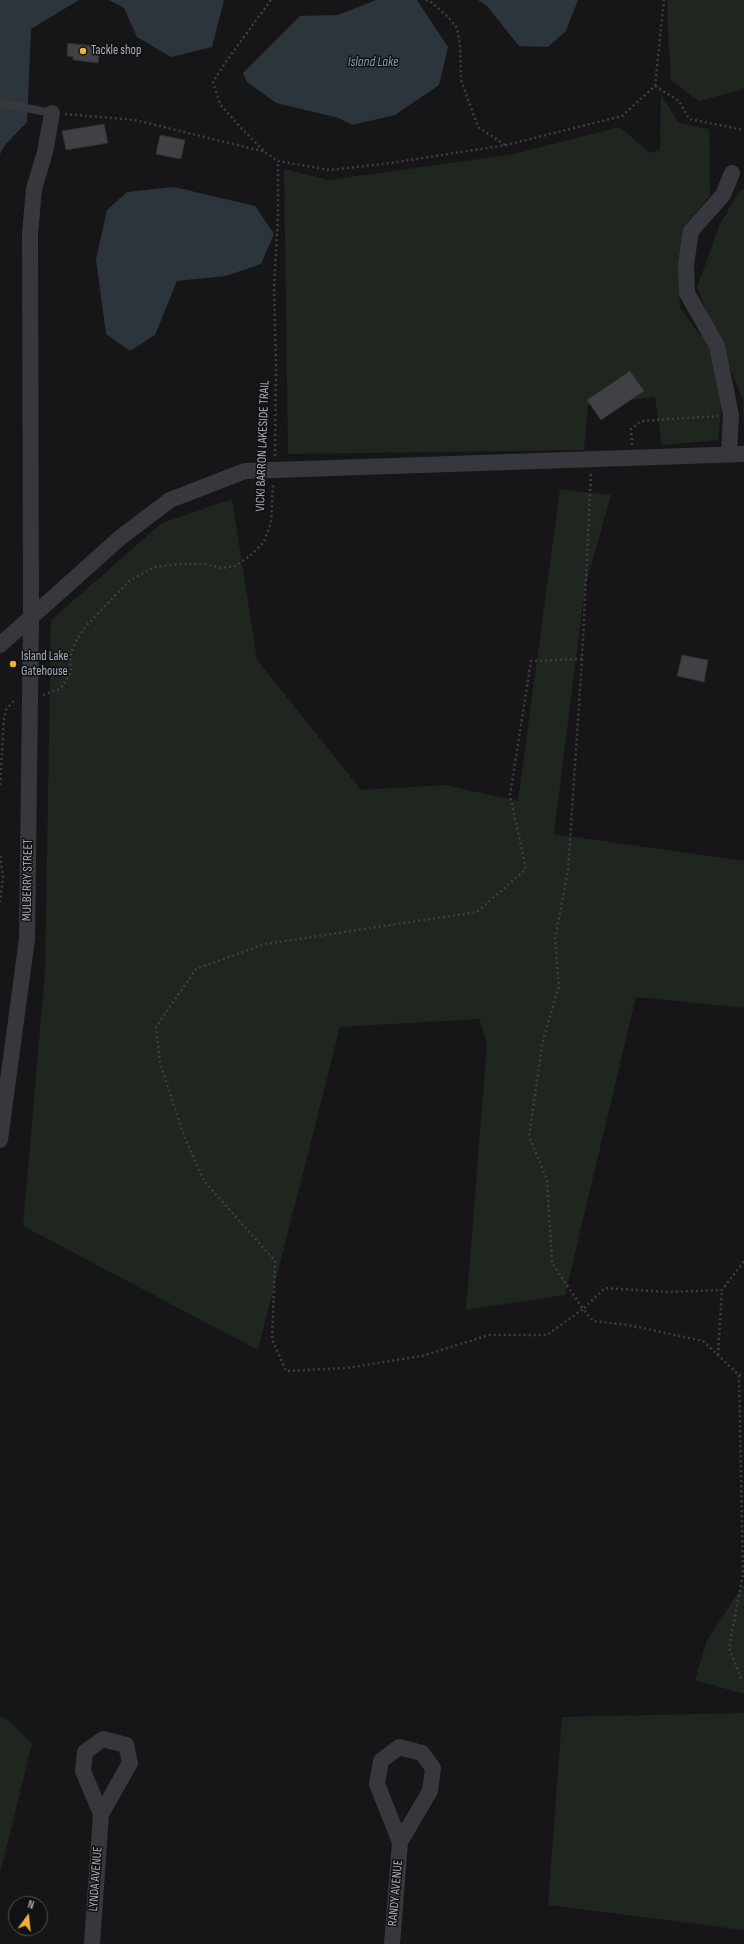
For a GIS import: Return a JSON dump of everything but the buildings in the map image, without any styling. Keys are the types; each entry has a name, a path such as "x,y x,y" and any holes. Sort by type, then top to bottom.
{"street":[{"name":"MULBERRY STREET","path":"0,1140 27,939 31,618 30,234 34,189 45,152 52,113"},
{"path":"0,645 121,537 170,500 245,471 736,454 731,415 717,346 687,293 686,265 691,231 723,195 732,173"},
{"name":"RANDY AVENUE","path":"392,1944 400,1842 430,1791 433,1768 422,1754 399,1747 381,1761 377,1784 400,1842"},
{"name":"LYNDA AVENUE","path":"92,1944 101,1814"}],"lane":[{"path":"2,103 52,113"}],"path":[{"path":"272,0 238,44 213,82 220,104 266,153 278,161 330,170 391,164 506,145 622,116 655,86 664,0"},
{"path":"426,0 430,1 448,17 457,28 460,45 461,80 478,127 506,145"},
{"path":"655,86 679,101 689,119 744,130"},
{"path":"52,113 134,120 266,153"},
{"name":"VICKI BARRON LAKESIDE TRAIL","path":"0,785 6,710 14,699 30,696 42,696 60,690 71,673 70,657 75,643 85,627 129,581 155,568 182,564 205,564 221,568 235,566 250,556 264,542 271,523 273,470 276,448 274,424 276,366 274,288 278,216 278,161"},
{"path":"629,457 632,444 631,429 640,421 731,415"},
{"path":"592,458 582,659 568,870 555,939 559,986 543,1040 529,1136 547,1180 552,1263 583,1309 593,1321 628,1325 703,1341 739,1375 744,1375"},
{"path":"582,659 531,661 510,795 526,869 477,912 266,944 196,969 156,1027 160,1063 184,1136 204,1181 275,1261 272,1339 286,1371 347,1368 422,1356 489,1335 547,1335 583,1309 605,1288 667,1292 722,1290"},
{"path":"0,856 3,877 0,902"},
{"path":"718,1355 722,1290 744,1261"},
{"path":"739,1375 743,1574 729,1648 742,1678 744,1678"}],"shaded area":[{"path":"668,0 744,0 744,89 699,101 671,80 667,17"},
{"path":"661,95 679,123 709,129 710,196 686,224 679,282 680,308 712,350 721,409 718,440 662,445 655,397 588,405 584,450 288,454 284,169 328,180 509,155 620,127 650,153 660,150"},
{"path":"744,188 744,442 743,400 697,288 719,226 737,195"},
{"path":"560,489 611,495 585,587 554,834 744,861 744,1008 636,997 565,1295 466,1310 487,1043 479,1019 340,1027 258,1350 23,1226 45,972 51,620 162,523 232,499 257,660 361,790 445,785 518,801"},
{"path":"744,1584 744,1694 695,1680 707,1640"},
{"path":"744,1713 744,1930 548,1905 562,1717"},
{"path":"0,1717 6,1718 32,1744 0,1873"}],"water":[{"path":"0,0 79,0 31,29 27,122 5,145 0,154"},
{"path":"109,0 224,0 212,47 171,57 137,37 124,8"},
{"name":"Island Lake","path":"376,0 417,0 448,47 439,85 395,115 352,125 339,118 276,103 247,82 243,73 300,16 338,15"},
{"path":"478,0 578,0 566,31 548,47 519,46 487,6"},
{"path":"174,187 255,206 274,234 261,264 226,276 177,281 155,335 130,351 106,334 96,259 107,210 127,192"}],"place":[{"name":"Tackle shop","path":"83,51"},
{"name":"Island Lake Gatehouse","path":"13,664"}]}
